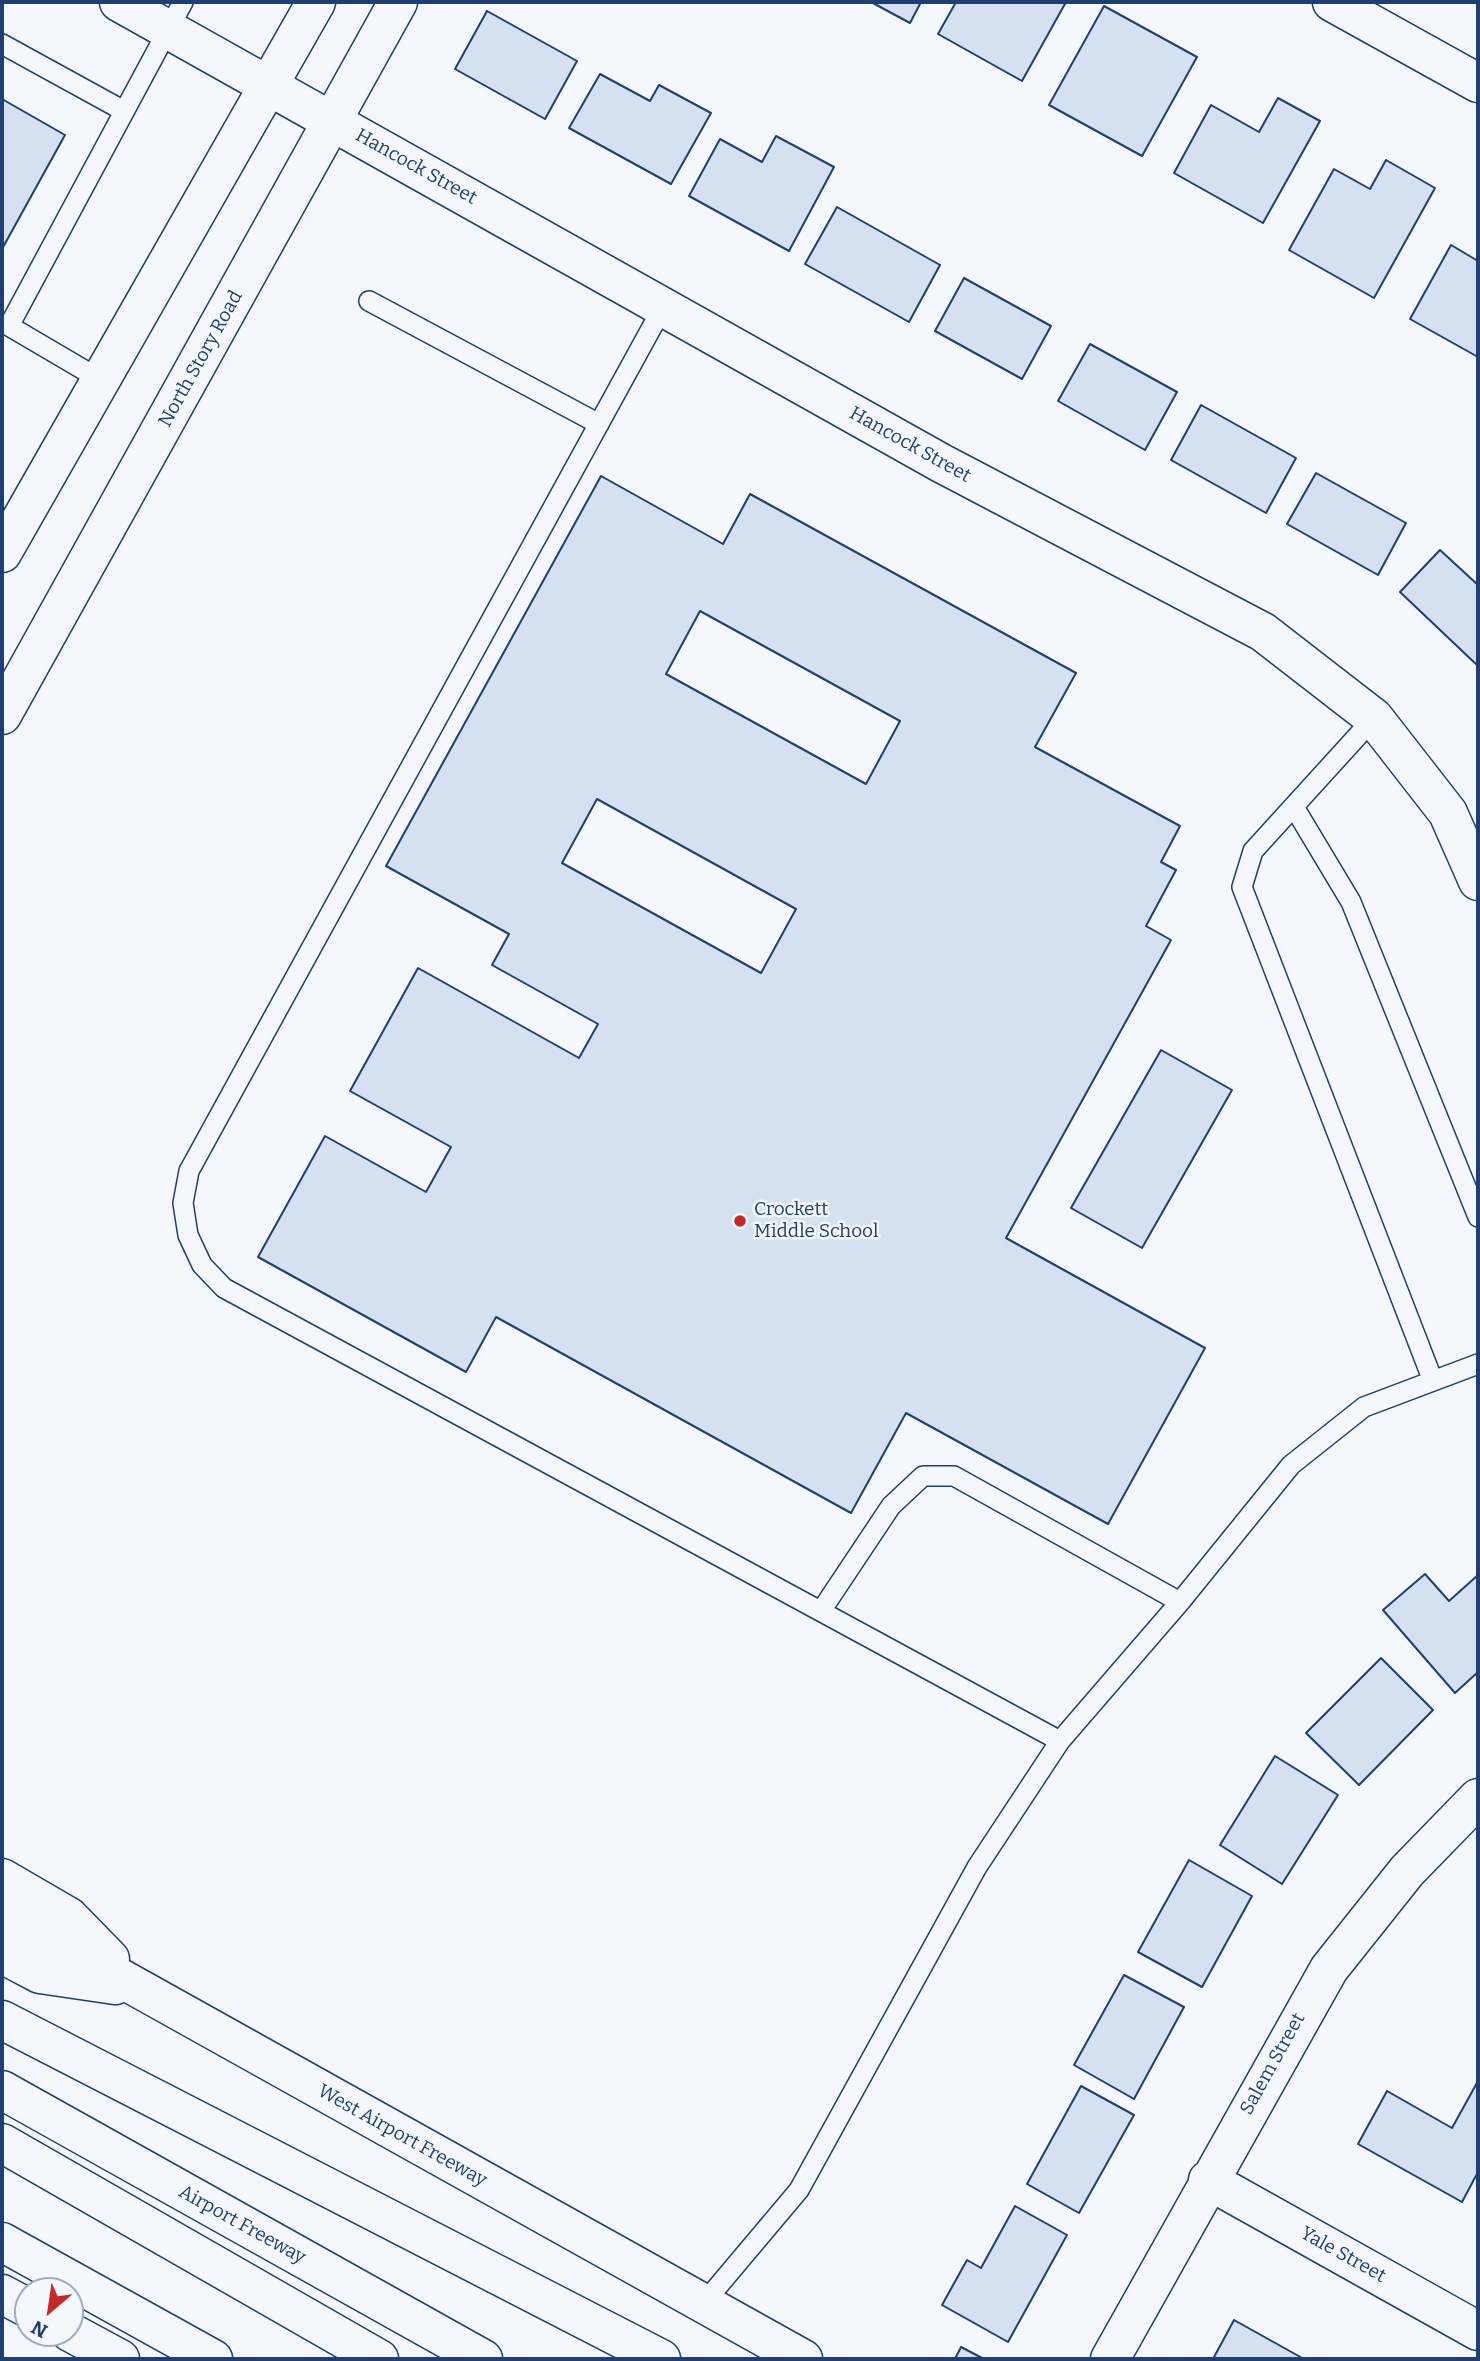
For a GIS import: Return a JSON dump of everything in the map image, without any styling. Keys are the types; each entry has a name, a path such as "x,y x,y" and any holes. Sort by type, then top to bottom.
{"main road":[{"name":"Hancock Street","path":"119,2 176,16 270,85 941,463 1263,632 1374,718 1448,813 1478,881"},
{"path":"2,554 316,2"},
{"name":"North Story Road","path":"3,709 334,121 398,2"},
{"path":"1332,2 1478,83"},
{"name":"Salem Street","path":"1110,2359 1208,2180 1329,1969 1407,1871 1478,1798"},
{"path":"2,1878 69,1917 138,1988"},
{"name":"West Airport Freeway","path":"2,1912 803,2359"},
{"path":"2,1954 40,1974 138,1988"},
{"path":"2,2020 662,2359"},
{"name":"Airport Freeway","path":"2,2090 483,2359"},
{"path":"2,2143 379,2359"},
{"name":"Yale Street","path":"1208,2180 1478,2330"},
{"path":"2,2242 213,2359"},
{"path":"84,2340 120,2359"}],"lane":[{"path":"101,380 9,326 176,16"},
{"path":"2,44 124,111"},
{"path":"369,301 599,424"},
{"path":"663,307 189,1171 183,1203 188,1235 202,1265 224,1288 1060,1741"},
{"path":"1374,718 1253,851 1242,887 1433,1381"},
{"path":"1294,807 1351,902 1478,1217"},
{"path":"704,2304 799,2190 977,1867 1060,1741 1180,1602 1291,1465 1364,1407 1478,1364"},
{"path":"821,1611 891,1506 923,1476 954,1476 1180,1602"}],"building":[{"path":"871,2 921,2 910,23"},
{"path":"956,2 1066,2 1022,81 938,34"},
{"path":"1104,6 1197,57 1142,156 1049,105"},
{"path":"487,11 577,61 545,119 455,69"},
{"path":"600,74 650,101 659,85 711,113 671,184 569,128"},
{"path":"1278,98 1320,121 1263,223 1174,173 1211,105 1259,132"},
{"path":"2,99 65,135 2,249"},
{"path":"776,136 834,167 789,251 689,196 720,139 762,162"},
{"path":"1386,160 1435,188 1374,298 1289,250 1334,169 1370,189"},
{"path":"837,207 940,265 909,322 805,264"},
{"path":"1451,245 1478,261 1478,357 1410,319"},
{"path":"964,278 1051,326 1022,379 935,331"},
{"path":"1090,344 1177,392 1145,450 1058,401"},
{"path":"1201,405 1296,458 1266,513 1171,460"},
{"path":"1316,473 1406,523 1378,575 1287,524"},
{"path":"601,476 723,544 750,494 1076,673 1035,747 1180,826 1161,862 1176,870 1146,926 1171,940 1006,1238 1205,1348 1108,1524 906,1413 851,1513 496,1317 466,1372 258,1257 325,1136 426,1192 451,1147 350,1091 418,968 579,1058 598,1024 492,965 509,934 386,866","holes":["700,611 900,721 866,784 666,674","597,799 796,909 761,973 562,863"]},
{"path":"1440,550 1478,585 1478,666 1400,592"},
{"path":"1161,1050 1232,1090 1142,1248 1071,1208"},
{"path":"1425,1574 1449,1601 1478,1575 1478,1672 1455,1693 1383,1610"},
{"path":"1381,1658 1433,1710 1359,1785 1306,1733"},
{"path":"1275,1756 1338,1795 1282,1884 1220,1845"},
{"path":"1189,1860 1252,1896 1202,1987 1138,1952"},
{"path":"1124,1975 1184,2007 1134,2099 1074,2065"},
{"path":"1478,2081 1478,2172 1462,2202 1358,2144 1387,2091 1452,2128"},
{"path":"1081,2086 1134,2115 1079,2213 1027,2184"},
{"path":"1015,2206 1067,2235 1008,2342 942,2305 967,2260 981,2268"},
{"path":"1234,2320 1304,2359 1213,2359"},
{"path":"961,2347 984,2359 955,2359"}],"place":[{"name":"Crockett Middle School","path":"740,1221"}]}
